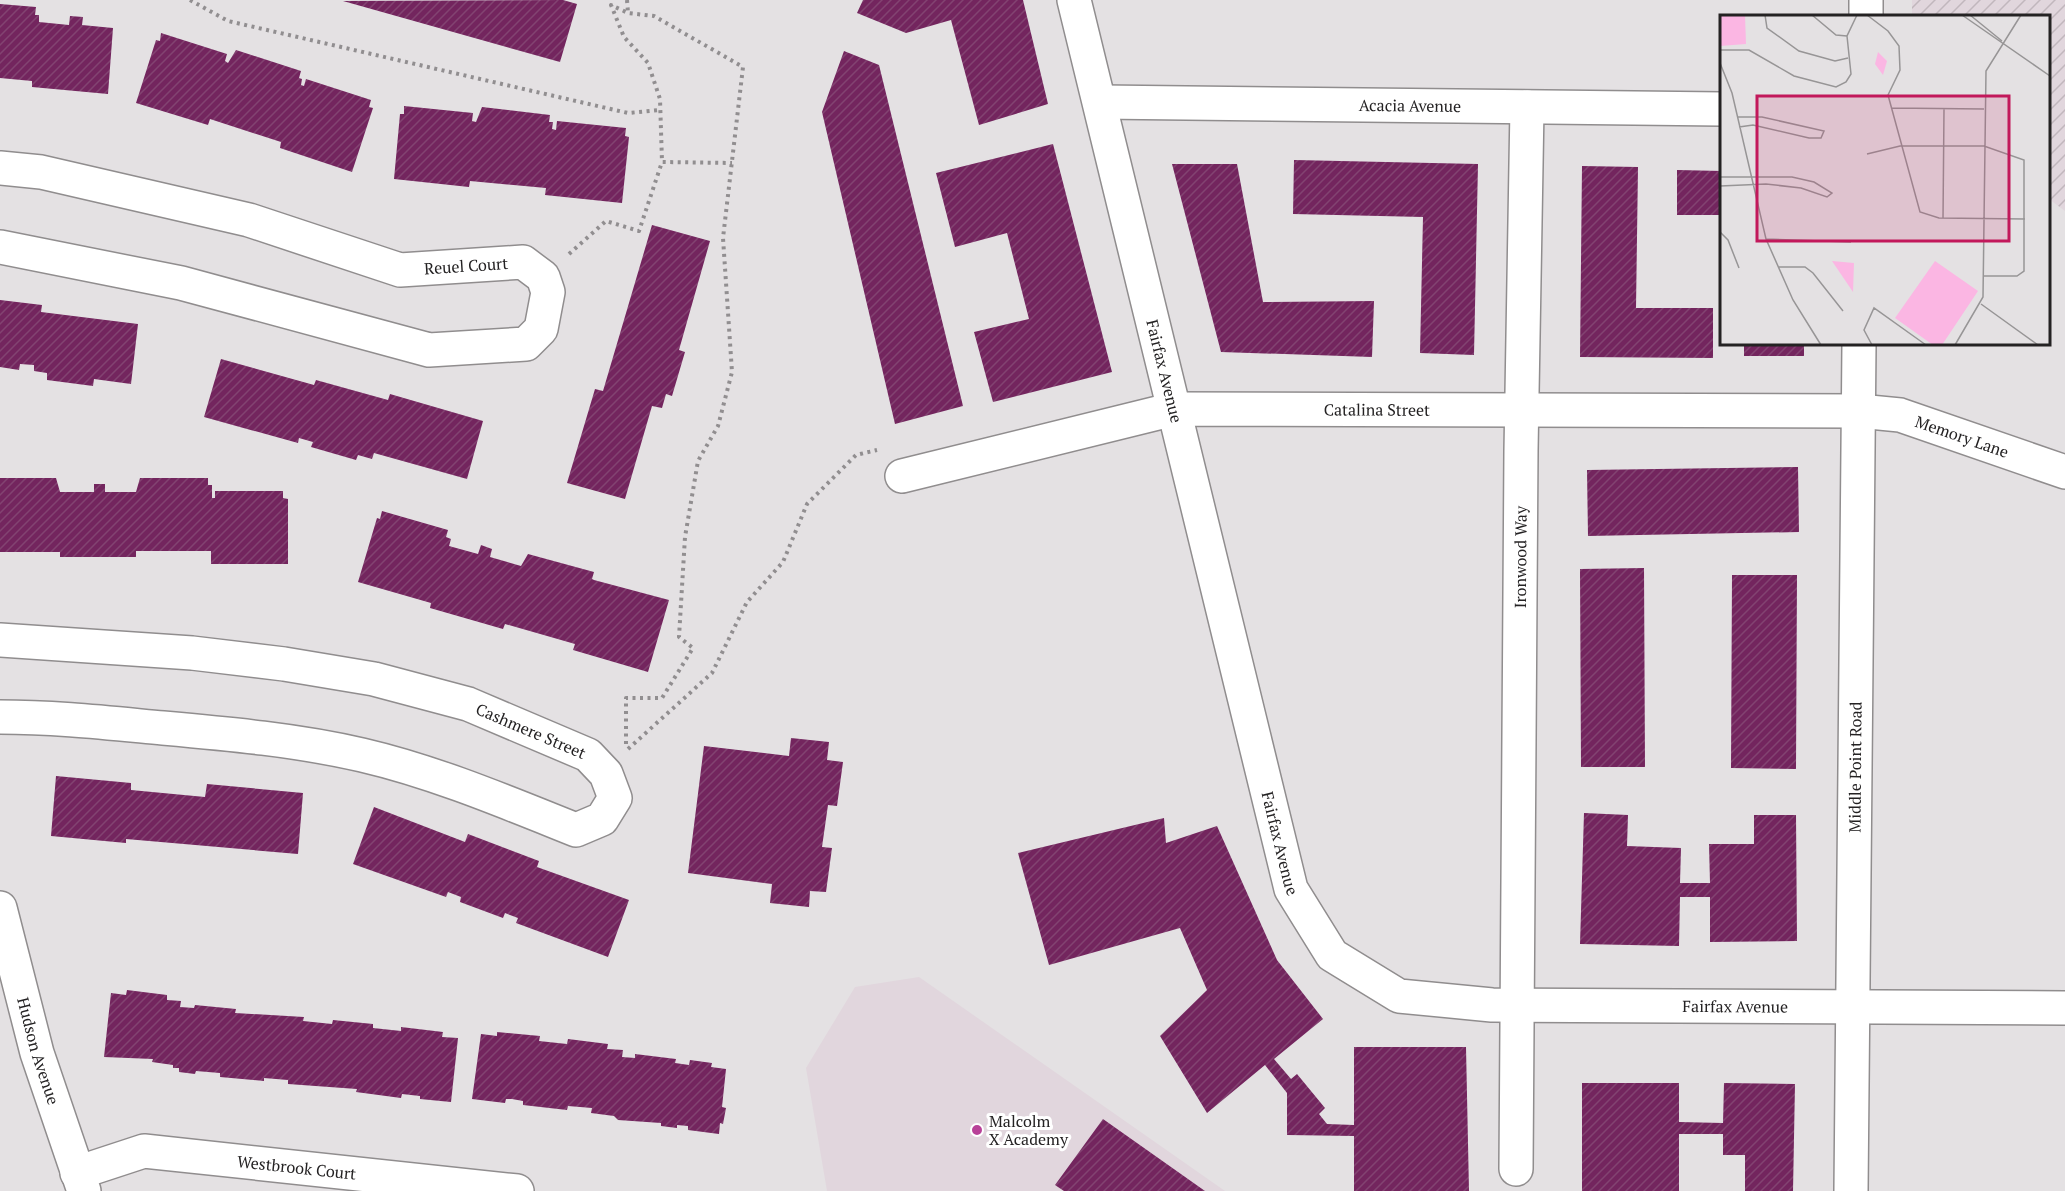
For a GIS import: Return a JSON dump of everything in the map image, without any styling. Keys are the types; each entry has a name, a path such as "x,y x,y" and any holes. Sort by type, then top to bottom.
{"street":[{"name":"Fairfax Avenue","path":"1074,0 1291,889 1332,956 1399,996 1518,1006 2065,1008"},
{"name":"Acacia Avenue","path":"1100,102 1720,109"},
{"name":"Ironwood Way","path":"1516,1169 1527,108"},
{"name":"Reuel Court","path":"0,168 41,172 249,220 400,270 523,262 543,277"},
{"path":"0,247 182,283 429,350 526,344 541,329 548,292 543,277"},
{"name":"Middle Point Road","path":"1851,1191 1859,345"},
{"name":"Catalina Street","path":"902,476 1173,409 1859,411"},
{"name":"Memory Lane","path":"1859,411 1900,415 2065,472"},
{"name":"Cashmere Street","path":"0,640 192,653 284,664 384,682 468,704 588,754 606,774 615,798 603,819 576,830 447,780 362,755 271,739 197,731 76,720 0,717"},
{"name":"Hudson Avenue","path":"0,908 37,1053 80,1182"},
{"name":"Westbrook Court","path":"80,1182 144,1151 517,1191"}],"path":[{"path":"190,0 228,21 628,113 660,110"},
{"path":"627,0 628,13"},
{"path":"543,277 606,221 639,231 662,162 660,99 648,63 624,37 611,5 628,13 654,16 743,67 723,238 732,372 718,426 698,461 685,537 679,637 693,648 662,698 626,698 626,751 712,673 747,602 783,562 807,504 856,455 877,449 902,476"},
{"path":"662,162 732,163"}],"shaded area":[{"path":"1912,0 2065,0 2065,211 2050,200 2050,15 1912,15"},
{"name":"Malcolm X Academy","path":"919,977 1225,1191 827,1191 806,1068 855,987"}],"building":[{"path":"563,0 577,4 560,62 343,1"},
{"path":"863,0 1023,0 1048,104 979,125 951,20 906,33 857,13"},
{"path":"0,4 36,7 35,15 39,15 39,22 69,25 70,16 83,17 82,25 113,28 108,94 32,87 32,81 0,78"},
{"path":"161,33 227,54 225,61 228,63 236,50 301,71 299,78 302,79 301,85 304,86 306,79 371,100 369,107 373,108 352,172 280,148 281,142 210,119 208,125 136,103 156,40 160,41"},
{"path":"844,51 879,65 963,406 895,424 822,112"},
{"path":"404,106 473,113 472,121 476,122 482,107 550,115 549,122 553,122 552,129 556,130 557,121 626,128 625,136 629,137 622,203 545,195 546,188 470,181 469,187 394,179 400,114 404,114"},
{"path":"1053,144 1112,372 993,402 974,332 1029,319 1007,233 955,247 936,173"},
{"path":"1294,160 1478,164 1474,355 1420,353 1423,217 1293,214"},
{"path":"1172,164 1237,164 1263,302 1374,301 1372,357 1221,352"},
{"path":"1582,166 1638,167 1636,308 1713,308 1713,358 1580,357"},
{"path":"1677,170 1720,171 1720,215 1677,215"},
{"path":"652,225 710,241 679,350 685,352 672,396 666,394 662,408 652,406 625,499 567,483 595,389 603,391"},
{"path":"0,300 42,305 41,312 138,324 131,384 94,379 93,386 47,380 47,373 34,371 34,365 20,364 19,370 0,367"},
{"path":"1744,345 1804,345 1804,356 1744,356"},
{"path":"221,359 314,385 316,380 388,400 390,394 483,421 467,479 374,453 372,459 358,455 356,460 311,447 313,442 299,438 298,443 204,417"},
{"path":"1798,467 1799,532 1588,536 1587,470"},
{"path":"0,478 56,478 60,492 94,492 94,484 105,484 105,492 136,492 140,478 208,478 208,485 212,485 212,498 215,498 215,491 283,491 283,498 288,499 288,564 211,564 211,551 136,551 136,557 60,557 60,552 0,552"},
{"path":"382,511 448,530 446,537 451,539 449,546 478,554 481,545 492,549 490,557 521,566 528,554 594,572 592,579 594,580 669,600 648,672 573,650 575,644 505,624 503,629 430,608 431,603 358,582 377,518 380,519"},
{"path":"1644,568 1645,767 1581,767 1580,569"},
{"path":"1732,575 1797,575 1796,769 1731,768"},
{"path":"791,738 829,742 827,760 843,762 837,806 828,805 822,847 832,848 826,892 810,891 809,907 770,903 772,884 688,873 704,746 789,756"},
{"path":"56,776 131,783 131,790 205,797 207,784 303,793 298,854 126,839 126,843 51,836"},
{"path":"374,807 465,842 468,834 539,861 537,867 629,900 608,957 516,923 518,918 505,913 503,918 460,902 461,897 448,892 446,897 353,864"},
{"path":"1584,813 1628,815 1627,846 1681,848 1680,883 1710,883 1709,844 1754,844 1754,815 1796,815 1797,941 1710,942 1710,897 1680,897 1679,946 1580,944"},
{"path":"1164,818 1166,843 1217,826 1277,960 1323,1019 1274,1059 1291,1079 1297,1074 1325,1108 1319,1114 1327,1124 1354,1125 1354,1047 1466,1047 1469,1191 1354,1191 1354,1136 1287,1135 1287,1093 1265,1065 1207,1113 1160,1036 1207,990 1180,928 1049,965 1018,853"},
{"path":"127,990 167,995 167,1000 181,1001 180,1007 194,1008 195,1005 236,1009 235,1013 304,1017 303,1021 332,1024 333,1020 373,1024 373,1028 401,1031 401,1027 443,1032 442,1037 458,1038 451,1102 420,1099 420,1096 402,1094 401,1098 356,1092 357,1089 288,1084 288,1080 264,1078 264,1081 220,1077 220,1073 179,1072 179,1068 173,1068 173,1065 152,1062 153,1059 104,1057 111,993 126,995"},
{"path":"497,1032 540,1036 539,1041 567,1044 568,1039 608,1044 607,1049 623,1050 622,1057 635,1058 635,1054 676,1059 675,1063 689,1065 690,1060 712,1063 711,1067 726,1069 722,1107 726,1108 723,1124 720,1123 719,1134 688,1130 688,1126 677,1125 677,1128 661,1126 661,1123 618,1120 614,1116 591,1113 592,1108 568,1106 567,1110 523,1105 523,1101 512,1099 506,1099 505,1103 472,1099 481,1034 497,1036"},
{"path":"1582,1083 1679,1083 1679,1122 1723,1123 1724,1083 1795,1084 1793,1191 1745,1191 1745,1155 1723,1155 1723,1134 1679,1134 1679,1191 1582,1191"},
{"path":"1103,1119 1205,1191 1064,1191 1055,1185"}],"place":[{"name":"Malcolm X Academy","path":"977,1130"}]}
